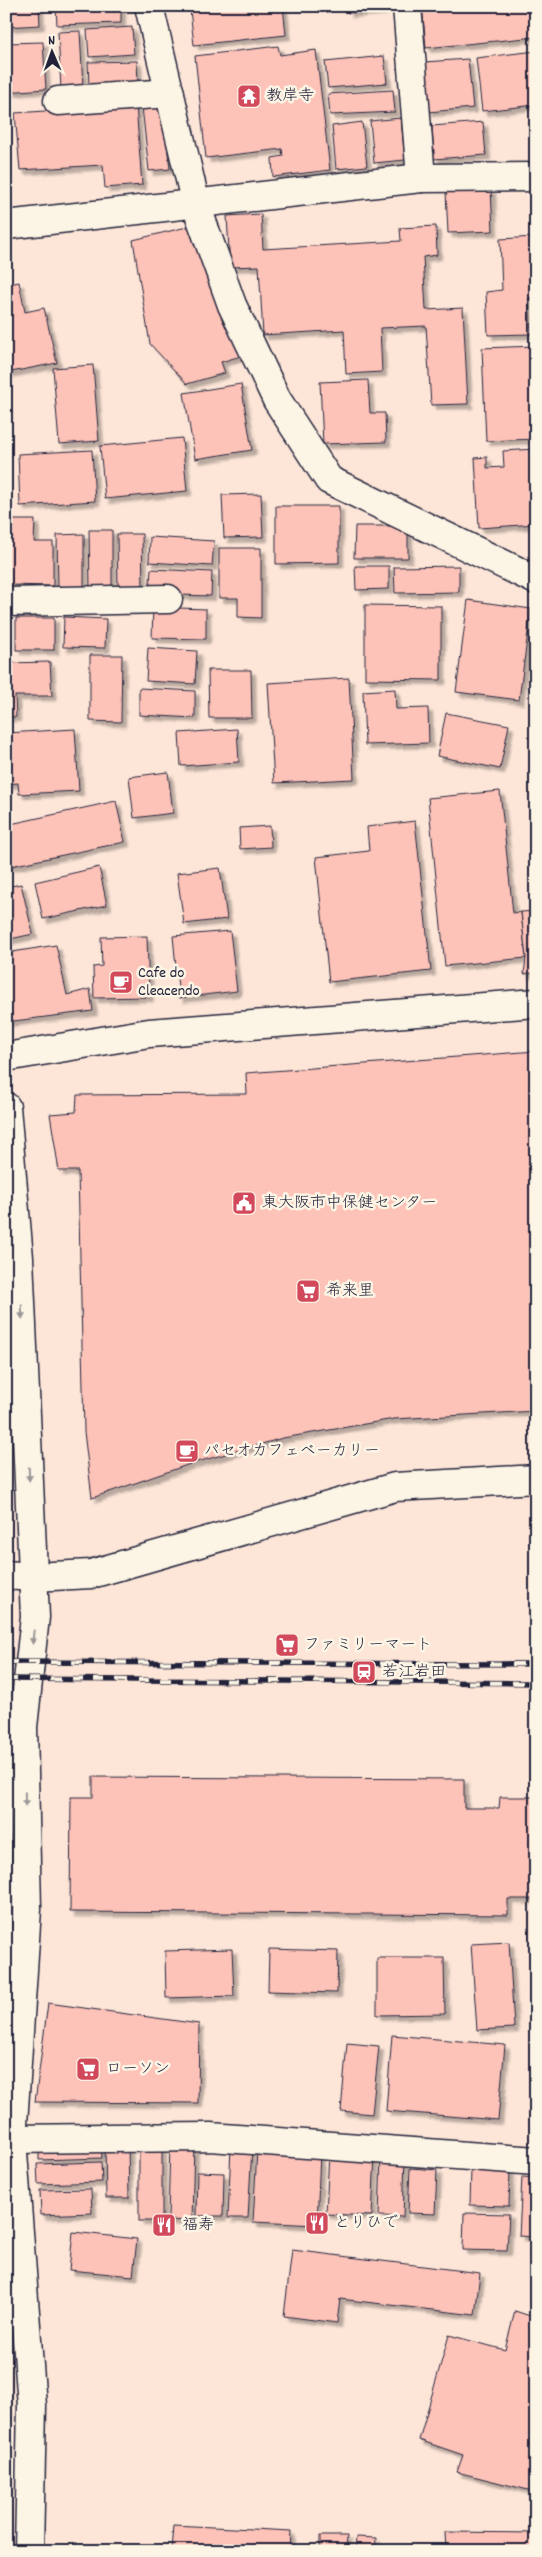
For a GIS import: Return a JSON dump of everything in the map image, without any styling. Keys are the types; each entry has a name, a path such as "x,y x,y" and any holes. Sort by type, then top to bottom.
{"street":[{"path":"149,6 196,205 232,305 277,400 329,480 536,580"},
{"path":"407,6 421,178"},
{"path":"58,101 170,93"},
{"path":"6,225 196,205 421,178 536,177"},
{"path":"6,602 168,599"},
{"path":"6,1057 148,1033 536,1003"},
{"path":"6,1106 13,1258 20,1576 35,1617 15,1726 16,1907 9,2139 32,2406 29,2551"},
{"path":"20,1576 91,1574 395,1487 536,1479"},
{"path":"9,2139 210,2137 536,2161"}],"building":[{"path":"6,6 39,6 40,25 6,27"},
{"path":"56,6 121,6 121,23 57,25"},
{"path":"227,6 283,6 286,35 194,45 190,10"},
{"path":"347,6 383,6 383,10 348,13"},
{"path":"422,6 536,6 536,37 426,48"},
{"path":"132,27 134,54 89,57 87,30"},
{"path":"80,31 83,88 61,89 58,32"},
{"path":"43,42 46,89 6,92 6,43"},
{"path":"278,46 280,55 316,50 330,170 273,177 272,158 283,156 282,149 206,158 195,56"},
{"path":"536,51 536,105 482,111 476,58"},
{"path":"384,56 387,83 328,88 325,62"},
{"path":"468,59 473,108 428,112 424,62"},
{"path":"137,61 138,84 89,86 88,62"},
{"path":"393,90 395,112 330,115 328,94"},
{"path":"136,105 142,185 105,188 103,165 20,170 15,113"},
{"path":"162,105 170,169 149,171 142,107"},
{"path":"401,118 405,160 374,163 370,121"},
{"path":"362,122 367,166 336,169 332,126"},
{"path":"483,122 486,155 434,159 432,126"},
{"path":"491,189 493,231 448,233 446,191"},
{"path":"261,214 263,249 401,241 400,228 436,226 437,255 423,257 426,310 463,308 468,404 431,405 426,326 380,328 382,372 346,374 344,330 263,335 259,266 230,267 227,216"},
{"path":"195,225 241,356 221,362 225,373 187,384 150,344 133,240"},
{"path":"536,237 536,297 529,298 531,334 488,335 486,292 502,290 500,239"},
{"path":"19,282 25,312 44,308 57,363 6,373 6,285"},
{"path":"536,346 536,439 486,441 482,348"},
{"path":"93,365 99,441 59,444 53,368"},
{"path":"368,380 370,413 385,413 386,442 323,444 320,382"},
{"path":"241,384 252,450 195,459 184,393"},
{"path":"182,438 187,491 105,499 100,446"},
{"path":"536,449 536,524 479,528 475,458 487,457 487,468 504,467 503,451"},
{"path":"92,450 95,501 20,506 18,454"},
{"path":"261,494 263,537 224,538 222,495"},
{"path":"276,506 339,506 339,563 276,564"},
{"path":"8,520 35,520 34,542 53,542 53,586 8,585"},
{"path":"355,526 408,526 408,558 354,558"},
{"path":"89,530 112,530 112,590 90,590"},
{"path":"84,534 84,589 58,589 57,535"},
{"path":"117,534 142,534 143,590 118,590"},
{"path":"150,537 214,541 212,566 149,562"},
{"path":"219,548 261,548 261,618 238,617 238,598 219,598"},
{"path":"355,566 389,566 389,589 356,590"},
{"path":"459,566 459,592 395,593 394,567"},
{"path":"151,569 212,572 211,596 149,594"},
{"path":"468,600 531,609 519,700 456,692"},
{"path":"365,605 441,606 441,680 365,679"},
{"path":"153,607 206,609 206,639 152,638"},
{"path":"64,617 106,619 105,648 63,647"},
{"path":"16,618 54,618 54,650 16,650"},
{"path":"148,648 197,651 195,684 146,681"},
{"path":"90,655 122,655 121,722 90,721"},
{"path":"50,662 52,696 15,696 16,717 6,717 6,663"},
{"path":"208,670 251,670 252,718 209,718"},
{"path":"349,678 354,779 274,783 268,683"},
{"path":"139,688 195,691 195,718 139,715"},
{"path":"395,689 396,709 428,708 429,743 365,745 363,691"},
{"path":"446,713 509,725 500,769 437,756"},
{"path":"75,729 79,791 19,794 18,783 6,784 6,733"},
{"path":"237,729 239,762 181,766 179,733"},
{"path":"168,772 173,813 134,818 129,777"},
{"path":"500,791 513,913 521,912 526,958 445,966 428,798"},
{"path":"116,801 125,842 6,867 6,825"},
{"path":"415,821 431,971 329,982 316,857 369,851 367,827"},
{"path":"270,826 271,847 240,849 239,828"},
{"path":"99,867 107,905 43,919 35,882"},
{"path":"220,868 227,919 184,924 177,873"},
{"path":"21,884 33,934 6,940 6,887"},
{"path":"536,911 536,973 524,974 526,958 521,912"},
{"path":"230,931 237,991 179,998 173,936"},
{"name":"Cafe do Cleacendo","path":"147,936 149,997 94,998 93,967 102,966 101,937"},
{"path":"56,945 67,995 90,989 93,1011 6,1022 6,953"},
{"name":"希来里","path":"536,1051 536,1411 394,1419 283,1438 190,1464 92,1498 84,1432 78,1171 59,1171 50,1114 76,1112 77,1095 247,1094 246,1073"},
{"path":"6,1767 10,1767 8,1823 6,1823"},
{"path":"93,1777 464,1779 464,1808 499,1808 500,1797 536,1797 536,1899 508,1899 508,1915 70,1912 71,1797 93,1797"},
{"path":"509,1942 514,2028 477,2030 471,1944"},
{"path":"232,1949 234,1996 166,1998 165,1951"},
{"path":"269,1949 338,1951 337,1993 268,1991"},
{"path":"377,1958 444,1958 445,2014 377,2015"},
{"path":"48,2003 199,2024 198,2103 35,2102"},
{"path":"392,2035 505,2045 498,2120 386,2111"},
{"path":"347,2043 379,2046 372,2114 341,2111"},
{"path":"101,2143 102,2158 39,2160 39,2145"},
{"path":"128,2144 129,2198 106,2198 105,2145"},
{"path":"139,2144 162,2144 162,2221 139,2221"},
{"path":"170,2144 194,2144 192,2221 168,2220"},
{"path":"231,2146 252,2147 248,2218 228,2218"},
{"path":"257,2150 320,2152 317,2225 253,2222"},
{"path":"329,2151 375,2154 372,2216 326,2214"},
{"path":"381,2155 405,2156 403,2217 379,2216"},
{"path":"101,2162 102,2182 38,2184 37,2164"},
{"path":"410,2168 437,2170 435,2214 408,2213"},
{"path":"471,2168 510,2169 509,2206 470,2205"},
{"path":"197,2172 224,2173 223,2216 196,2216"},
{"path":"522,2177 536,2178 536,2237 519,2236"},
{"path":"91,2189 92,2213 41,2215 40,2190"},
{"path":"464,2213 509,2214 507,2251 463,2250"},
{"path":"73,2232 137,2239 133,2276 69,2270"},
{"path":"292,2250 480,2273 475,2315 340,2299 337,2323 284,2316"},
{"path":"515,2311 536,2318 536,2492 457,2472 463,2455 419,2440 449,2335 505,2350"},
{"path":"6,2401 8,2487 6,2487"},
{"path":"173,2525 291,2531 290,2551 171,2551"},
{"path":"445,2532 536,2533 536,2551 446,2551"},
{"path":"320,2536 347,2536 346,2551 320,2551"},
{"path":"356,2537 376,2538 375,2551 355,2551"}],"railway":[{"path":"6,1662 536,1664"},
{"path":"6,1679 536,1683"}],"place":[{"name":"教岸寺","path":"249,96"},
{"name":"Cafe do Cleacendo","path":"121,982"},
{"name":"東大阪市中保健センター","path":"244,1203"},
{"name":"希来里","path":"308,1291"},
{"name":"パセオカフェベーカリー","path":"187,1451"},
{"name":"ファミリーマート","path":"287,1645"},
{"name":"若江岩田","path":"364,1672"},
{"name":"ローソン","path":"88,2069"},
{"name":"とりひで","path":"317,2223"},
{"name":"福寿","path":"164,2225"}]}
